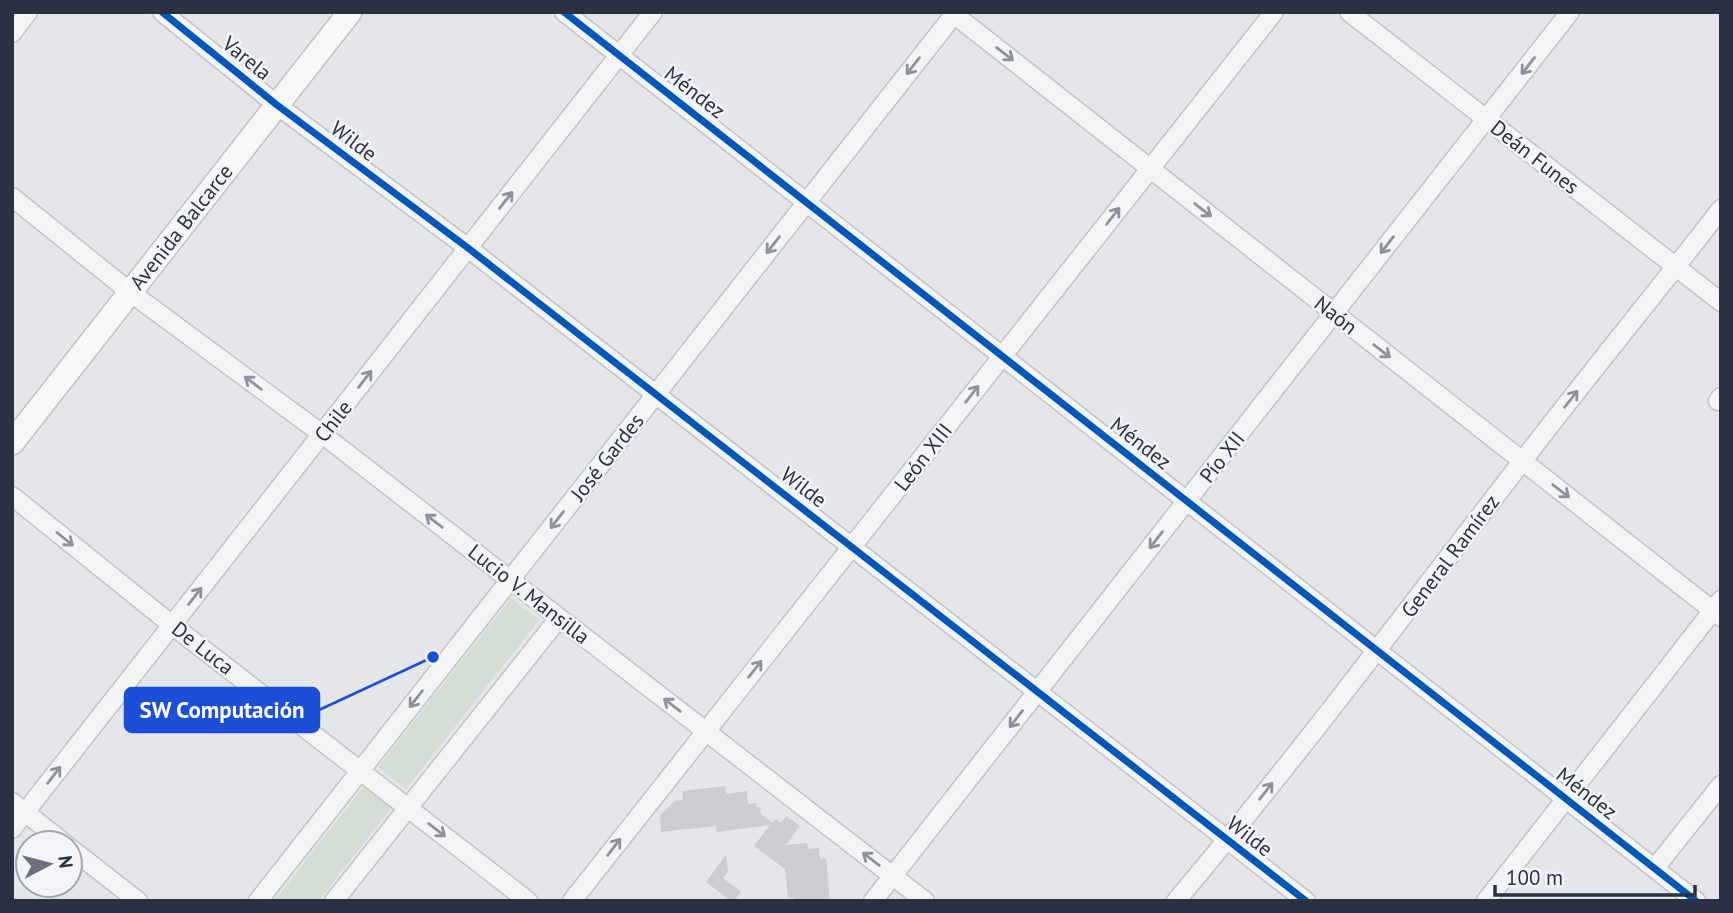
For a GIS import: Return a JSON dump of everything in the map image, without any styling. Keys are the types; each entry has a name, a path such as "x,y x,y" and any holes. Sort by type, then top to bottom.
{"main road":[{"name":"Avenida Balcarce","path":"272,101 334,12"},
{"name":"Avenida Balcarce","path":"12,422 125,288 272,101 349,12"},
{"name":"Avenida Balcarce","path":"12,443 125,288"}],"street":[{"path":"12,33 28,12"},
{"name":"Varela","path":"162,12 272,101"},
{"name":"Méndez","path":"564,12 1696,901"},
{"name":"Chile","path":"12,829 19,808 172,625 653,12"},
{"name":"León XIII","path":"572,901 1274,12"},
{"name":"Deán Funes","path":"1349,12 1721,302"},
{"name":"Pío XII","path":"873,901 1570,12"},
{"name":"Naón","path":"954,13 1522,461 1718,609"},
{"name":"José Gardes","path":"258,901 954,13"},
{"name":"Wilde","path":"272,101 468,248 1306,901"},
{"name":"Lucio V. Mansilla","path":"12,197 125,288 322,434 925,901"},
{"name":"General Ramírez","path":"1176,901 1378,649 1721,209"},
{"name":"De Luca","path":"12,496 172,625 528,901"},
{"path":"1486,901 1718,609"},
{"path":"334,901 559,618"},
{"path":"1656,868 1721,785"},
{"path":"19,808 46,829"},
{"path":"84,859 138,901"}],"shaded area":[{"path":"511,598 539,620 406,789 378,767"},
{"path":"364,786 391,808 319,901 274,901"}],"building":[{"path":"725,786 726,794 747,791 748,804 756,803 761,814 773,823 776,819 781,823 786,816 800,826 786,845 807,843 808,849 819,848 820,859 826,858 830,901 794,901 794,898 788,898 785,869 754,846 770,825 717,832 716,826 661,832 660,815 675,801 683,800 682,791"},
{"path":"726,855 728,872 723,878 741,892 734,901 706,882"}],"cycle path":[{"path":"162,12 277,105 468,248 1306,901"},
{"path":"564,12 1696,901"}],"place":[{"name":"SW Computación","path":"433,657"}]}
